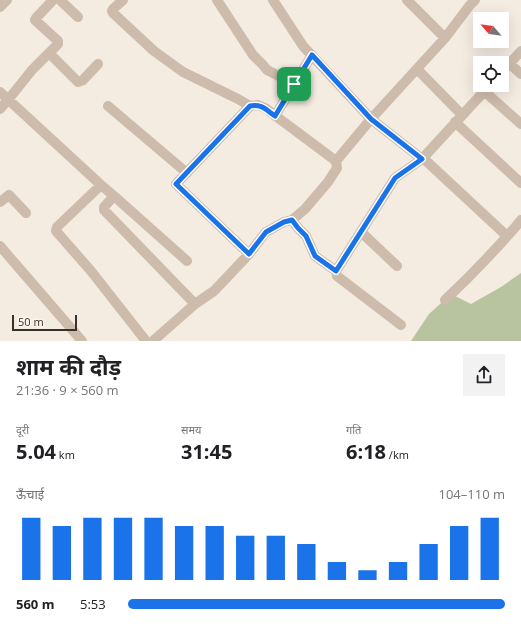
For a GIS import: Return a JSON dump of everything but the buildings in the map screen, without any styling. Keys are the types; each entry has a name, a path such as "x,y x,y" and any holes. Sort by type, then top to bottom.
{"street":[{"path":"0,7 7,0"},
{"path":"0,109 32,70 50,54 58,44 58,42 35,20 53,0"},
{"path":"60,0 78,17"},
{"path":"123,0 113,9 113,13 154,51 183,72 250,106 258,105 265,108 336,161 337,168 328,182 305,209 292,220 284,222 266,232 249,254 214,291 195,304 153,341"},
{"path":"217,0 253,55 273,73 294,84"},
{"path":"273,0 303,46 371,119 422,158 507,236"},
{"path":"407,0 445,38"},
{"path":"336,161 371,119 445,38 475,0"},
{"path":"521,51 510,64 521,74"},
{"path":"50,54 78,82 83,80 98,64"},
{"path":"275,116 312,55"},
{"path":"417,69 459,119 521,182"},
{"path":"0,92 101,185 187,261"},
{"path":"336,271 395,178 422,158 483,92"},
{"path":"491,92 521,124"},
{"path":"108,106 187,173"},
{"path":"249,254 176,184 250,106"},
{"path":"101,185 57,227 56,231 91,271 146,341"},
{"path":"0,202 9,195 26,213"},
{"path":"114,196 104,207 104,210 195,304"},
{"path":"292,220 306,236 315,256 336,271 337,276 401,325"},
{"path":"445,300 460,287 521,220"},
{"path":"361,232 398,266"},
{"path":"0,246 82,341"}],"green space":[{"path":"521,273 521,341 411,341 429,314 451,294 471,304 501,287"}],"route":[{"path":"312,55 370,119 422,159 395,178 336,271 315,256 306,236 292,220 284,222 266,232 249,254 176,184 250,106 258,105 265,108 275,116 294,84 312,55"}]}
